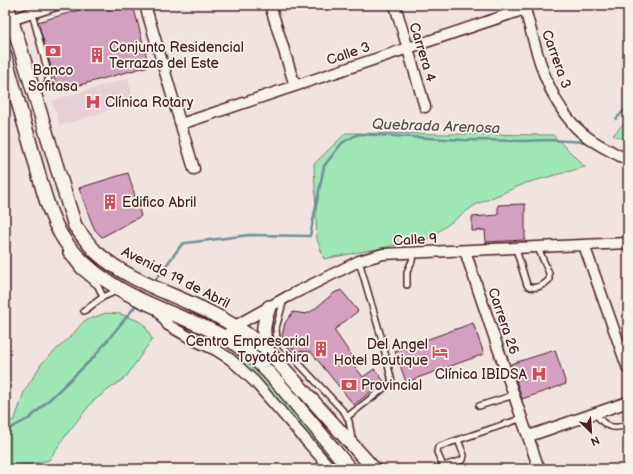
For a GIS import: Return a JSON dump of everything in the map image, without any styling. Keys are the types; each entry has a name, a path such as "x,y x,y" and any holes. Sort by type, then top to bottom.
{"main road":[{"name":"Avenida 19 de Abril","path":"7,5 8,20 34,91 75,226 84,240 116,267 138,279 210,312 253,338 267,350 374,469"},
{"path":"5,56 43,190 56,224 70,248 86,266 100,277 120,289 156,307 225,337 245,351 278,382 350,469"},
{"path":"267,350 263,334 269,307"}],"street":[{"path":"8,20 56,5"},
{"path":"144,5 194,169"},
{"path":"270,5 295,86"},
{"name":"Carrera 4","path":"394,5 425,107"},
{"name":"Calle 3","path":"181,124 524,7"},
{"name":"Carrera 3","path":"524,7 547,80 572,124 603,147 628,160"},
{"name":"Calle 9","path":"225,337 235,326 285,298 359,260 383,254 628,243"},
{"path":"584,246 628,368"},
{"name":"Carrera 26","path":"465,251 539,469"},
{"path":"156,307 168,325 230,359 255,382 331,469"},
{"path":"529,436 628,402"}],"lane":[{"path":"32,13 48,76 47,86 34,91"},
{"path":"65,239 63,248 79,270 98,286 103,297"},
{"path":"516,249 528,286 530,288 534,288 545,284 549,280 549,273 538,248"},
{"path":"407,285 407,272 414,252"},
{"path":"347,417 392,382 382,340 359,260"},
{"path":"84,311 103,297 120,289"},
{"path":"285,298 276,328 277,340 345,413 349,421 352,444"},
{"path":"478,406 514,395"},
{"path":"595,413 601,421 610,427 621,427 628,425"},
{"path":"458,440 464,455 464,460 443,466 437,449 438,447 458,440 522,418"}],"shaded area":[{"name":"Clínica Rotary","path":"128,78 134,102 60,126 52,101"}],"green space":[{"path":"628,119 628,141 613,135"},
{"path":"346,133 553,135 585,167 526,183 475,205 428,239 324,259 317,239 314,164"},
{"path":"106,313 121,314 143,323 152,339 126,377 93,401 66,435 49,460 5,469 5,424 15,419 24,392 42,363 72,335 84,321"},
{"path":"239,354 264,375 343,469 338,469 261,381 235,356"}],"building":[{"name":"Conjunto Residencial Terrazas del Este","path":"96,5 133,5 149,66 58,91 38,22"},
{"name":"Edifico Abril","path":"128,173 141,216 102,237 95,230 79,188"},
{"path":"525,204 525,240 486,242 485,230 472,231 472,217 498,215 498,205"},
{"name":"Centro Empresarial Toyotáchira","path":"341,290 358,311 334,330 356,362 353,364 363,377 374,369 384,381 354,405 311,352 297,351 291,347 282,336 285,323 293,312 306,314 334,293"},
{"name":"Del Angel Hotel Boutique","path":"473,323 484,354 406,382 395,351"},
{"name":"Clínica IBIDSA","path":"555,350 566,384 522,399 511,364"}],"waterway":[{"name":"Quebrada Arenosa","path":"616,119 628,106"},
{"name":"Quebrada Arenosa","path":"156,279 182,244 249,235 310,236 324,166 342,143 358,134 464,140 548,140 586,142"},
{"name":"Quebrada Arenosa","path":"5,431 30,418 94,357 137,304"}],"place":[{"name":"Banco Sofitasa","path":"53,51"},
{"name":"Conjunto Residencial Terrazas del Este","path":"97,55"},
{"name":"Clínica Rotary","path":"93,102"},
{"name":"Edifico Abril","path":"110,202"},
{"name":"Centro Empresarial Toyotáchira","path":"321,349"},
{"name":"Del Angel Hotel Boutique","path":"440,352"},
{"name":"Clínica IBIDSA","path":"539,374"},
{"name":"Provincial","path":"349,385"}]}
